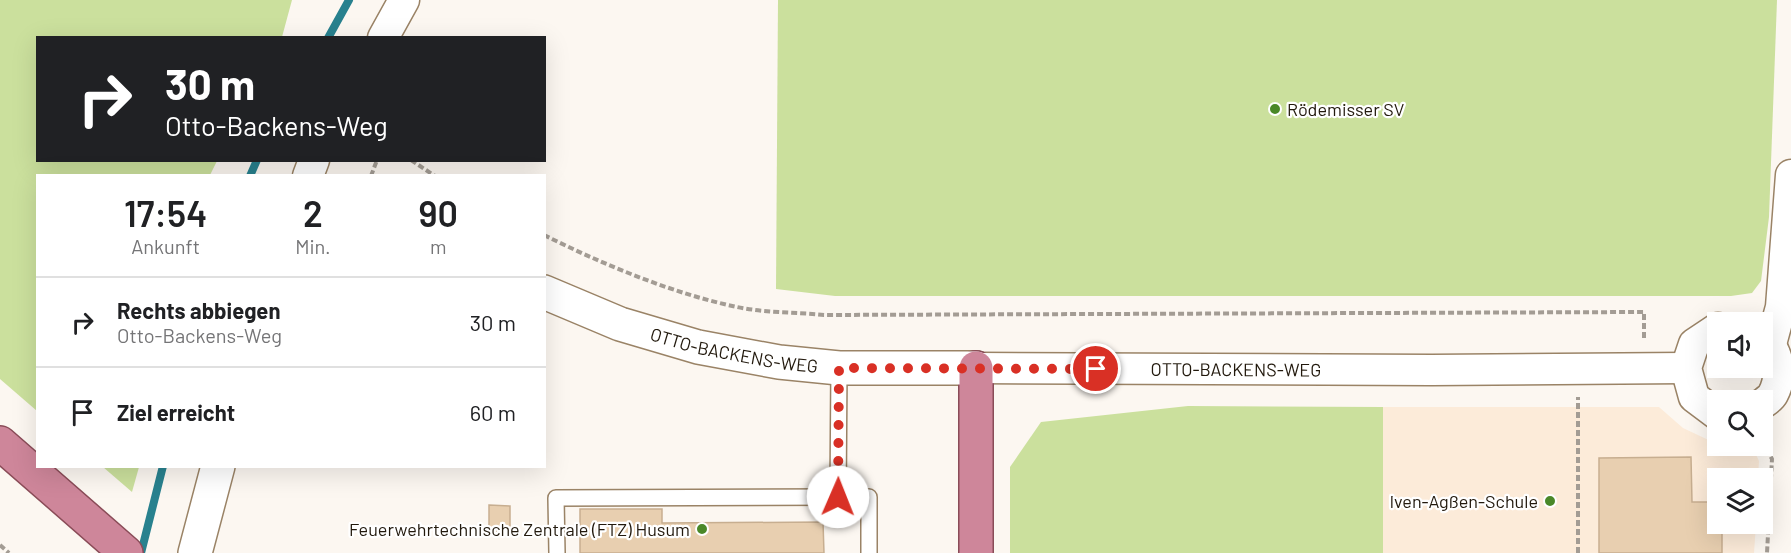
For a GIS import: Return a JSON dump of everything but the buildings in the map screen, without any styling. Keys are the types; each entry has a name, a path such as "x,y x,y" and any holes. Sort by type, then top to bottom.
{"highway":[{"path":"976,368 976,553"},
{"path":"0,443 118,546"}],"street":[{"path":"384,36 404,0"},
{"path":"1773,326 1781,307 1791,175"},
{"name":"OTTO-BACKENS-WEG","path":"546,293 620,324 698,347 779,363 839,368 1686,368"},
{"path":"1707,336 1695,344 1686,368 1694,397 1707,407"},
{"path":"1773,354 1779,367 1773,395"},
{"path":"195,553 217,468"}],"lane":[{"path":"838,497 839,368"},
{"path":"557,553 556,498 838,497 868,497 869,553"}],"path":[{"path":"414,162 432,174"},
{"path":"546,236 674,289 739,307 824,315 1644,312 1645,368"},
{"path":"1578,369 1578,553"},
{"path":"1767,553 1770,456"},
{"path":"0,545 9,553"}],"shaded area":[{"name":"Iven-Agßen-Schule","path":"1383,407 1659,407 1683,428 1707,439 1707,456 1757,456 1759,461 1759,468 1707,468 1707,534 1755,534 1754,553 1383,553"}],"green space":[{"path":"0,0 292,0 282,36 36,36 36,162 216,162 210,174 36,174 36,410 0,379"},
{"name":"Rödemisser SV","path":"778,0 1777,0 1769,217 1761,281 1752,293 1731,296 835,296 776,289"},
{"path":"1188,406 1383,407 1383,553 1010,553 1010,467 1041,422"},
{"path":"104,468 139,468 132,492"}],"waterway":[{"path":"329,36 349,0"},
{"path":"251,174 256,162"},
{"path":"141,553 162,468"}],"place":[{"name":"Rödemisser SV","path":"1275,109"},
{"name":"Iven-Agßen-Schule","path":"1550,501"},
{"name":"Feuerwehrtechnische Zentrale (FTZ) Husum","path":"702,529"}],"route":[{"path":"838,497 839,368 1096,369"}]}
